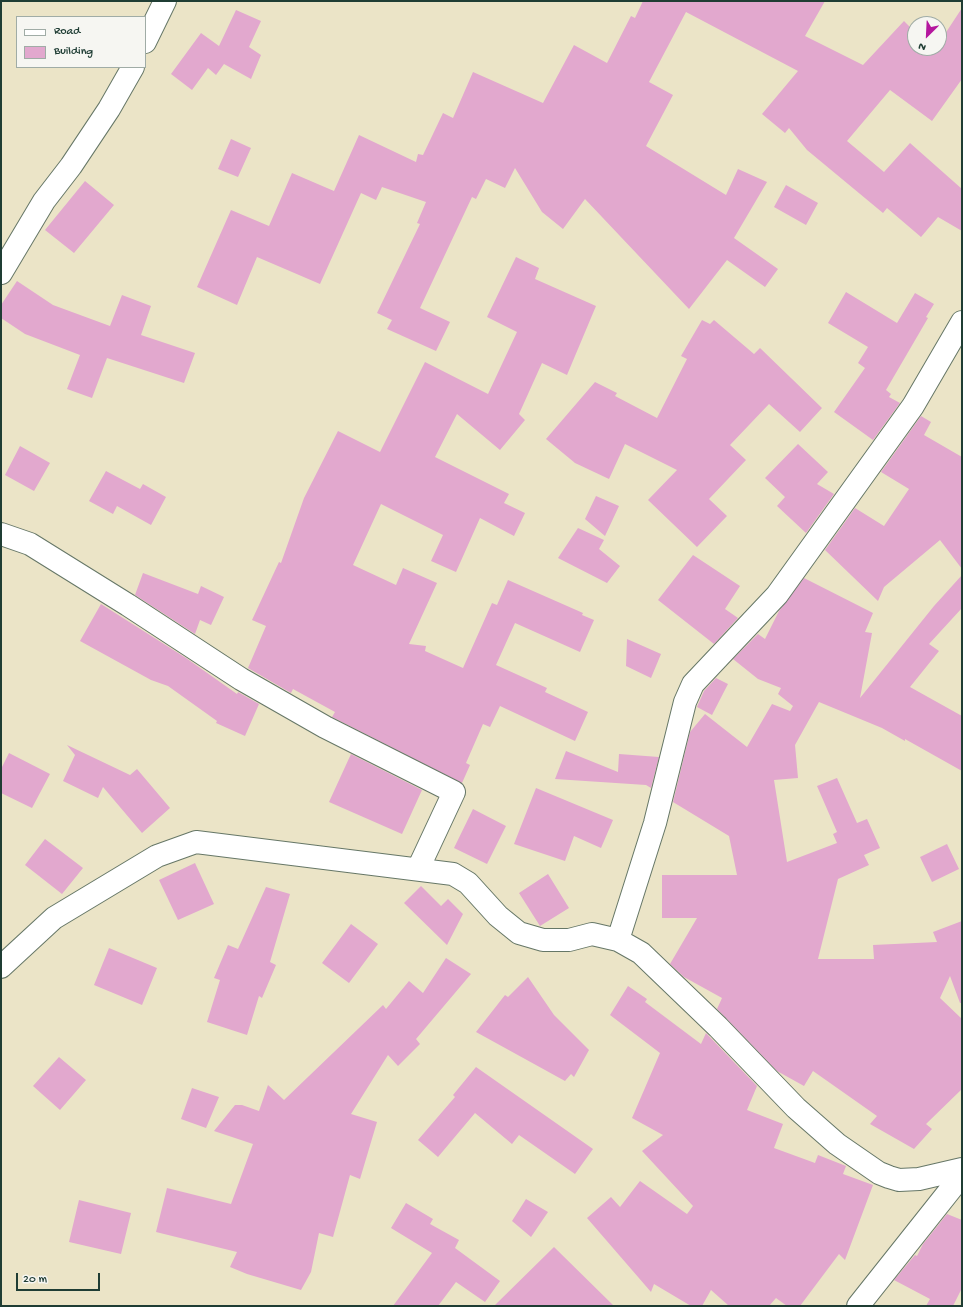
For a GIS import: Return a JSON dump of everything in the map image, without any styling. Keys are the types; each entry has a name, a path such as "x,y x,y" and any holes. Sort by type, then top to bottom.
{"street":[{"path":"146,40 165,1"},
{"path":"1,273 44,201 71,166 109,109 132,68"},
{"path":"618,940 655,823 685,702 693,684 776,595 913,406 962,322"},
{"path":"1,534 30,544 128,605 241,679 325,727 454,792 418,869"},
{"path":"1,967 54,918 157,856 196,842 453,874 468,883 498,916 519,933 544,940 569,940 592,934 618,940 641,953 718,1027 796,1108 837,1144 879,1172 899,1180 919,1179 962,1168"},
{"path":"858,1306 962,1175"}],"building":[{"path":"643,1 825,1 805,36 863,65 904,21 907,24 907,56 947,56 947,31 962,8 962,79 932,121 890,90 847,141 884,172 910,143 962,189 962,231 938,217 921,237 887,208 883,213 807,150 789,128 785,133 762,114 798,71 686,12 649,82 673,95 646,146 726,195 738,169 767,182 734,238 778,269 765,287 727,260 689,309 585,199 563,229 542,212 515,168 505,188 486,179 476,199 472,197 420,308 450,322 436,351 387,329 392,320 377,313 420,224 417,223 426,202 382,187 376,200 361,193 320,284 257,257 237,305 197,287 231,210 269,226 292,173 334,191 359,135 416,162 418,154 423,155 443,113 453,118 473,72 543,103 574,45 607,63 631,16 635,18"},
{"path":"236,10 261,21 249,47 261,55 251,79 224,64 216,75 208,68 192,90 171,74 201,33 219,46"},
{"path":"231,139 251,148 238,177 218,169"},
{"path":"85,181 114,205 74,253 45,230"},
{"path":"786,185 818,203 806,225 774,207"},
{"path":"516,257 539,268 535,279 596,306 567,375 542,363 519,414 525,420 500,450 457,414 435,457 509,494 504,503 525,513 514,536 480,518 456,572 431,561 443,535 381,504 353,565 396,585 403,568 437,583 409,644 426,646 425,651 463,668 492,603 497,605 508,580 583,613 582,615 594,620 580,652 515,623 496,665 547,688 545,692 588,712 575,741 500,706 490,727 483,724 466,763 470,765 462,783 332,717 335,712 293,689 291,693 248,668 266,626 252,620 279,562 281,563 304,498 338,431 380,452 425,362 488,394 517,332 487,317"},
{"path":"17,281 53,305 110,326 122,295 151,306 141,335 195,353 184,383 107,358 92,398 67,389 80,355 25,334 1,318 1,305"},
{"path":"846,292 897,323 915,293 934,304 926,317 928,318 886,390 891,394 889,397 900,403 873,440 834,412 865,368 858,363 868,347 828,323"},
{"path":"702,320 710,324 714,320 754,354 760,348 822,408 800,432 769,404 730,445 746,460 709,499 727,516 697,547 648,500 677,470 625,444 609,479 575,463 546,439 595,382 617,393 615,396 657,418 687,359 681,356"},
{"path":"921,416 931,422 924,435 962,457 962,569 940,540 884,587 878,601 825,550 855,508 884,526 909,489 881,472"},
{"path":"798,444 828,472 817,484 834,494 806,533 777,506 785,497 765,478"},
{"path":"20,446 50,463 34,491 5,475"},
{"path":"106,471 140,489 143,484 166,497 151,525 117,506 113,514 89,501"},
{"path":"596,496 619,506 605,536 585,519"},
{"path":"578,528 604,540 599,549 620,566 607,583 558,558"},
{"path":"693,555 740,586 725,609 738,618 714,644 658,600"},
{"path":"143,573 198,594 201,586 224,597 211,625 200,620 195,634 135,595"},
{"path":"962,575 962,608 929,644 939,651 910,687 962,716 962,771 905,739 905,741 882,728 819,702 795,745 798,778 774,780 787,862 837,843 833,834 837,832 817,786 837,778 857,823 867,819 880,848 864,855 869,865 838,879 818,959 874,959 873,945 937,942 933,932 962,921 962,1003 960,1003 950,976 940,998 962,1019 962,1089 926,1124 932,1129 914,1149 870,1124 877,1116 813,1071 804,1086 777,1071 717,1009 722,998 684,977 670,964 697,918 662,918 662,875 737,875 729,836 673,802 690,732 705,714 747,747 772,704 790,711 793,706 778,694 781,688 758,679 733,659 758,634 765,639 779,611 804,578 873,613 865,632 872,633 860,698 934,606"},
{"path":"101,604 186,658 237,694 238,692 259,704 245,736 216,723 217,721 168,686 151,680 80,641"},
{"path":"627,639 661,654 651,678 626,666"},
{"path":"716,678 728,684 712,715 697,707 704,691"},
{"path":"67,745 130,775 137,769 170,808 142,833 103,787 98,798 63,781 75,755"},
{"path":"566,751 618,772 619,754 659,757 651,788 646,785 555,779"},
{"path":"9,753 50,774 32,808 1,793 1,769"},
{"path":"351,754 422,790 402,834 329,802"},
{"path":"536,788 613,820 601,848 574,836 565,861 514,844"},
{"path":"473,809 506,826 487,864 454,848"},
{"path":"45,839 83,868 62,894 25,865"},
{"path":"947,844 959,869 932,882 920,857"},
{"path":"195,863 214,904 178,920 159,880"},
{"path":"548,874 569,908 540,926 519,893"},
{"path":"421,886 441,906 448,899 463,914 447,945 404,903"},
{"path":"266,887 290,894 270,962 276,965 262,998 259,996 247,1035 207,1022 220,980 214,978 228,945 238,949"},
{"path":"351,924 378,944 349,983 322,963"},
{"path":"109,948 157,968 142,1005 94,985"},
{"path":"446,958 471,974 416,1039 420,1044 398,1066 388,1055 351,1114 377,1122 360,1179 350,1175 333,1237 319,1233 311,1272 301,1290 247,1274 230,1267 237,1252 156,1232 167,1188 231,1204 253,1144 214,1131 235,1105 242,1105 259,1111 268,1085 284,1100 383,1005 386,1009 409,981 423,993"},
{"path":"528,977 554,1015 589,1050 574,1077 571,1074 565,1081 476,1032 505,995 508,997"},
{"path":"628,986 647,999 645,1002 701,1044 706,1033 757,1086 747,1110 783,1124 774,1148 815,1163 818,1155 846,1166 843,1174 873,1185 845,1260 839,1254 800,1306 787,1306 776,1298 769,1306 729,1306 711,1290 702,1306 691,1306 654,1284 651,1292 587,1218 611,1197 620,1207 640,1181 687,1214 693,1206 642,1151 663,1135 632,1118 660,1053 610,1015"},
{"path":"59,1057 86,1080 60,1110 33,1086"},
{"path":"476,1067 593,1149 575,1174 519,1135 512,1144 475,1113 438,1157 418,1140 455,1097 453,1095"},
{"path":"192,1088 219,1097 206,1128 181,1119"},
{"path":"526,1199 548,1212 531,1237 512,1221"},
{"path":"79,1200 131,1213 121,1254 69,1242"},
{"path":"406,1203 433,1219 430,1224 459,1240 455,1248 500,1281 485,1302 456,1282 438,1306 393,1306 432,1253 391,1228"},
{"path":"947,1214 962,1220 962,1288 953,1306 926,1306 930,1299 894,1280 915,1255 917,1256 923,1244"},
{"path":"554,1247 614,1306 494,1306"}]}
